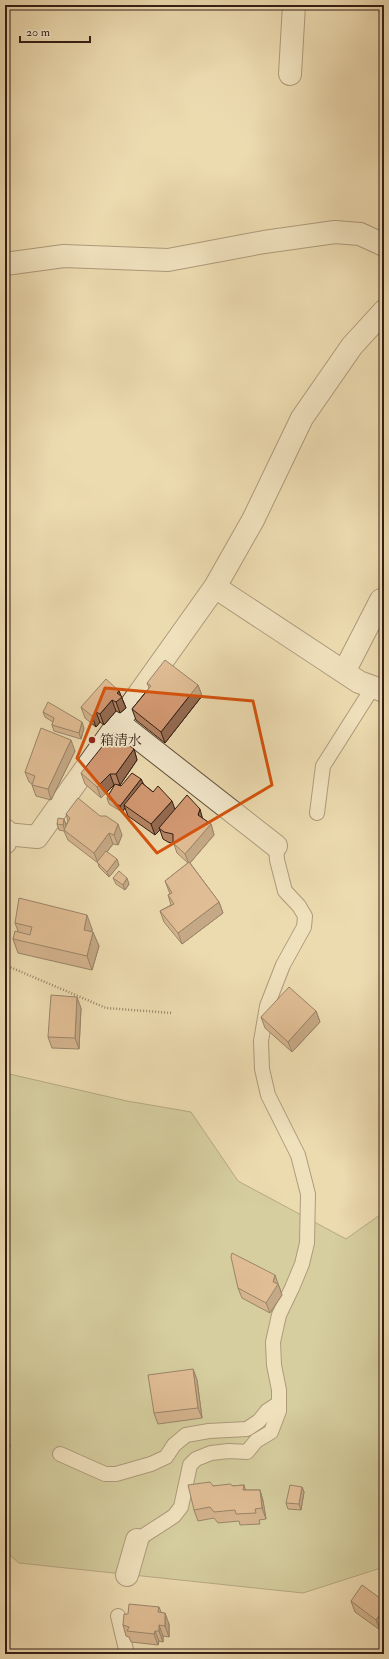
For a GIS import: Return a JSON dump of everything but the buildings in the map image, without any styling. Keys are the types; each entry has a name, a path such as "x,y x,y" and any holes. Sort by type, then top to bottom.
{"street":[{"path":"290,74 294,5"},
{"path":"5,264 64,256 168,260 264,242 335,232 360,234 384,245"},
{"path":"5,836 37,837 215,587 253,520 302,418 352,346 384,311"},
{"path":"215,587 359,682 379,689"},
{"path":"344,672 382,600 384,600"},
{"path":"118,723 276,846"},
{"path":"127,1575 137,1540"}],"lane":[{"path":"317,812 323,766 379,689"},
{"path":"137,1540 174,1516 181,1507 190,1465 196,1459 211,1453 229,1451 247,1452 256,1441 272,1432 279,1411 279,1390 274,1365 273,1342 279,1315 302,1264 307,1243 308,1194 298,1155 268,1095 262,1069 261,1041 268,1006 283,965 304,927 305,916 299,906 285,891 277,860 276,846"},
{"path":"60,1454 104,1474 116,1474 152,1464 166,1457 174,1445 186,1435 209,1431 247,1429 259,1421 267,1411 279,1403"},
{"path":"118,1616 127,1654"}],"path":[{"path":"5,965 106,1008 172,1013"}],"highlighted area":[{"path":"105,688 253,701 272,785 157,853 77,758"}],"green space":[{"path":"5,1073 127,1101 191,1112 238,1181 346,1239 384,1212 384,1567 303,1593 19,1563 5,1551"}],"place":[{"name":"箱清水","path":"92,740"}]}
